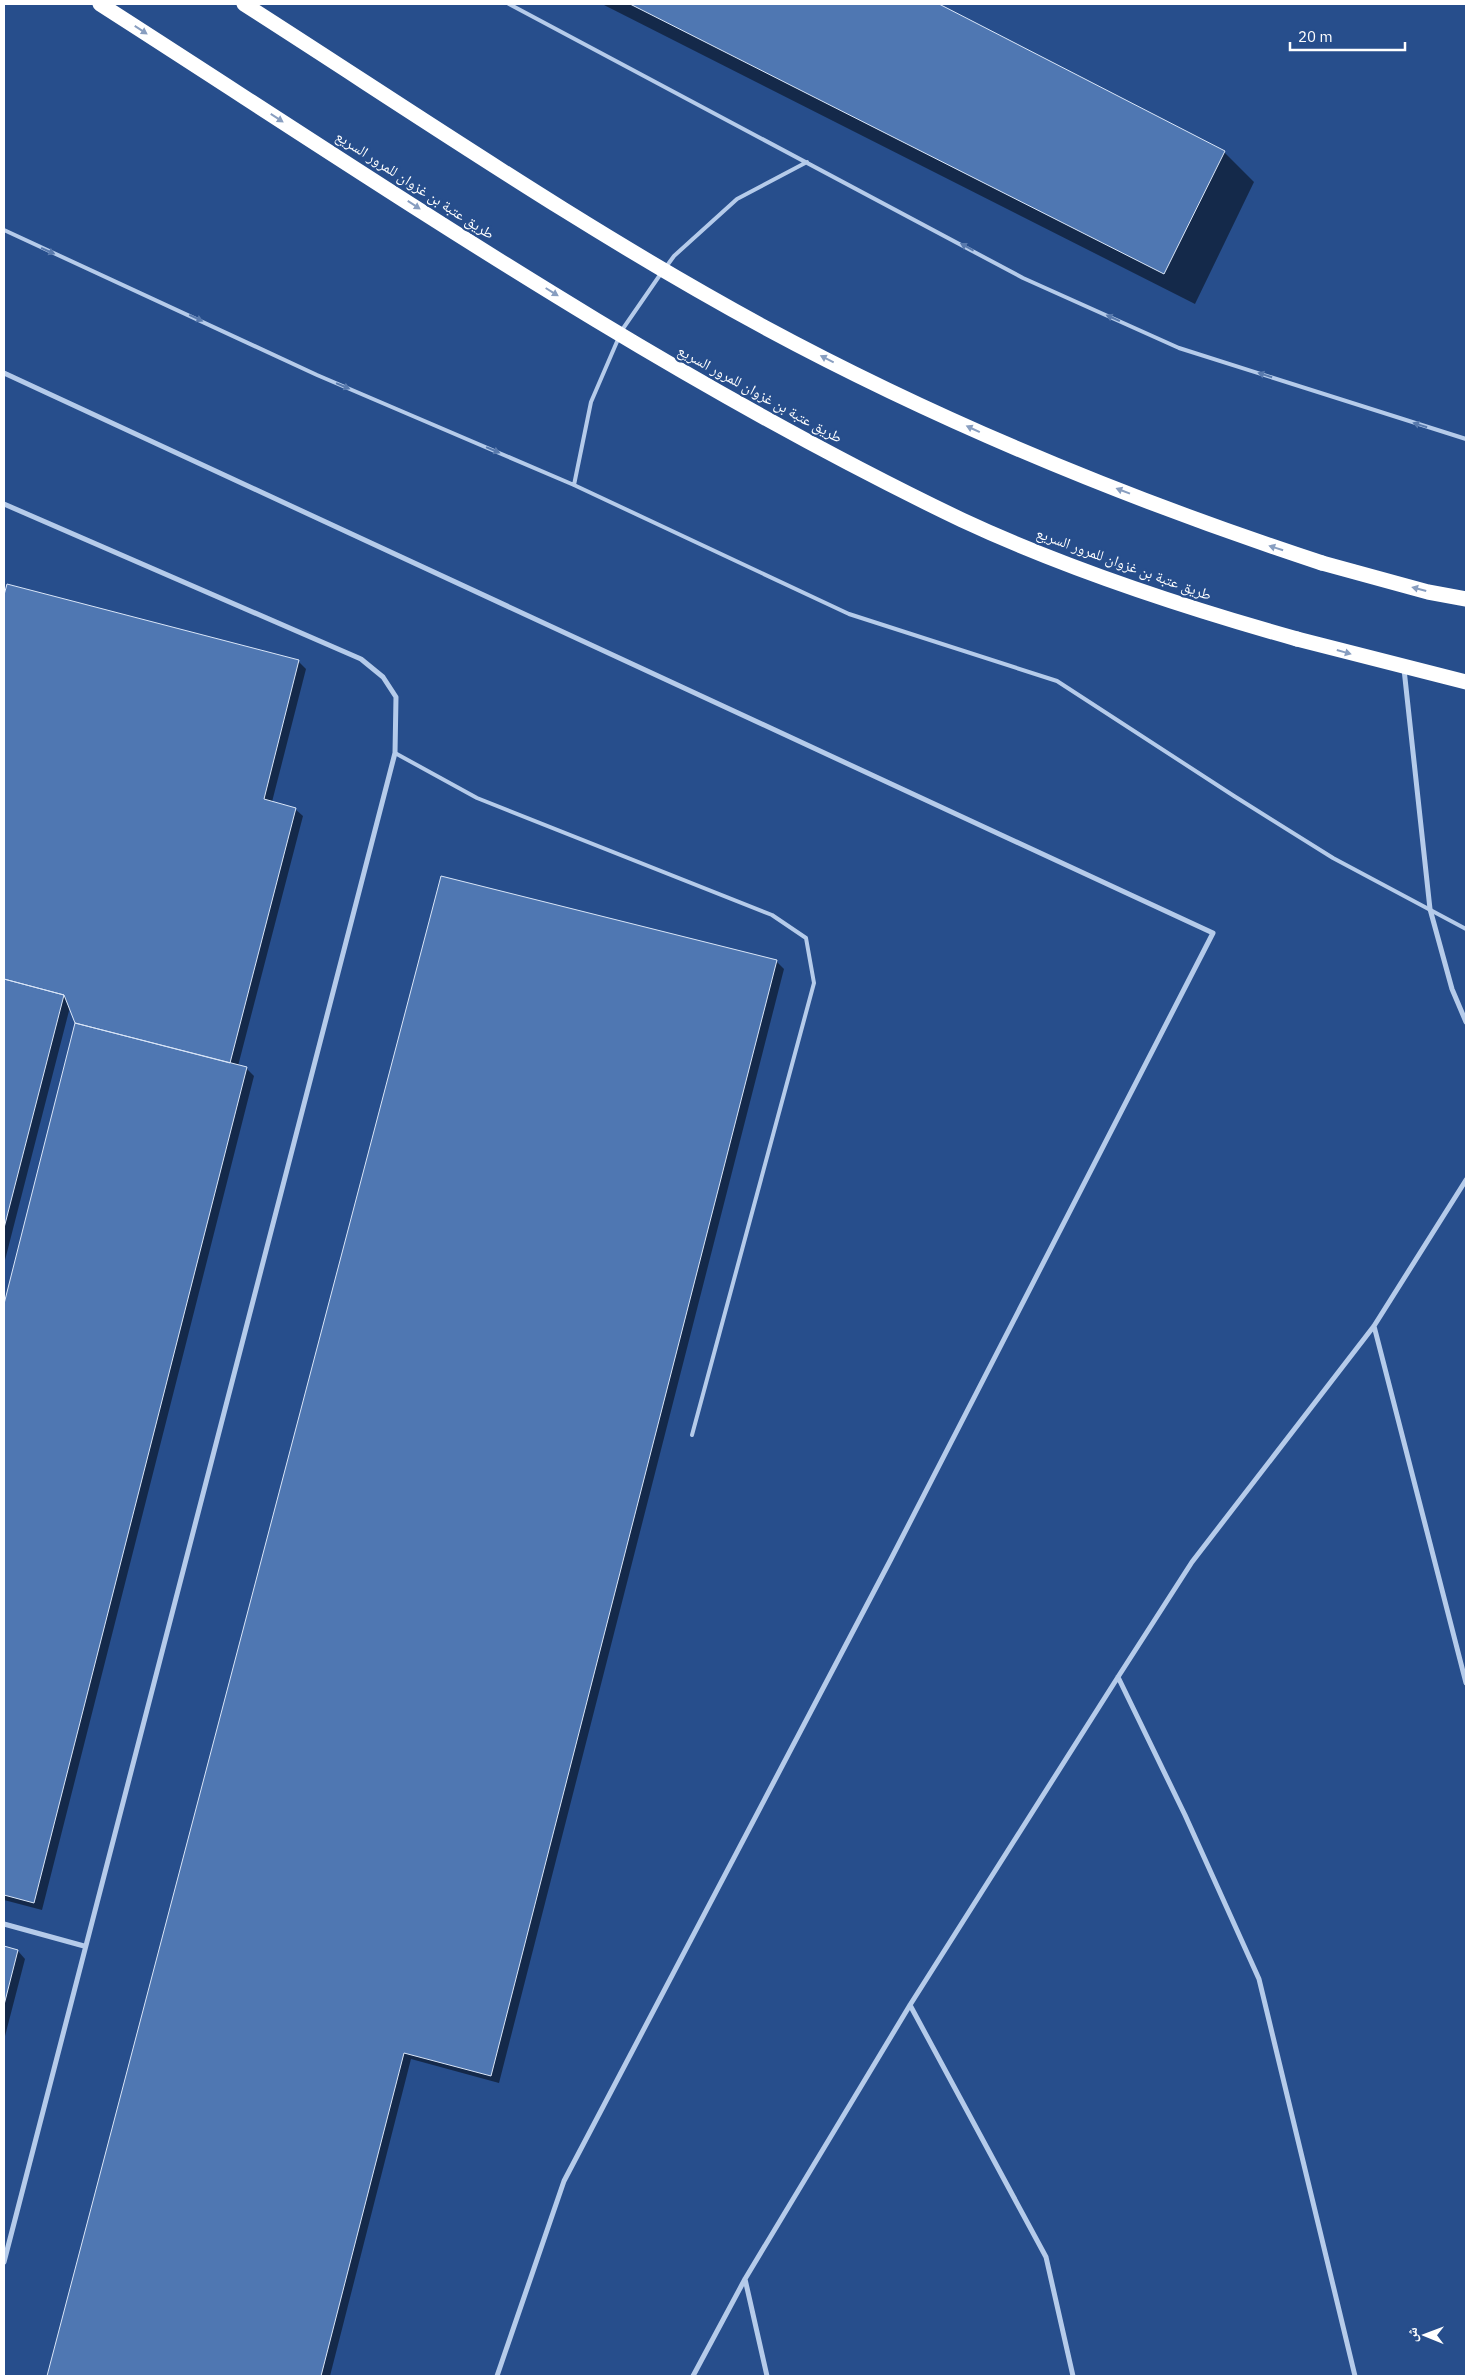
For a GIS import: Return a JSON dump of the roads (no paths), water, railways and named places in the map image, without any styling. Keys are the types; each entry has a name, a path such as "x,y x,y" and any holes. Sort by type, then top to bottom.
{"highway":[{"name":"طريق عتبة بن غزوان للمرور السريع","path":"100,4 612,330 728,397 846,461 964,521 1087,571 1223,618 1466,682"},
{"path":"244,4 542,196 652,264 765,327 879,386 996,439 1218,528 1322,563 1428,592 1466,599"}],"street":[{"path":"4,373 1213,933 890,1559 564,2181 497,2376"},
{"path":"4,504 361,660 382,677 396,697 395,753 84,1946 4,2262"},
{"path":"1404,666 1430,909 1452,989 1466,1022"},
{"path":"693,2376 745,2279 910,2005 1192,1562 1374,1326 1466,1180"},
{"path":"1374,1326 1466,1683"},
{"path":"1118,1677 1186,1815 1259,1979 1355,2376"},
{"path":"4,1924 84,1946"},
{"path":"910,2005 1046,2257 1073,2376"},
{"path":"745,2279 768,2376"}],"lane":[{"path":"509,4 1023,278 1179,348 1466,440"},
{"path":"574,485 591,402 625,325 674,256 737,199 807,162"},
{"path":"4,230 317,375 574,485 849,614 1058,681 1333,858 1466,929"},
{"path":"395,753 477,798 772,915 806,938 814,983 692,1435"}]}
